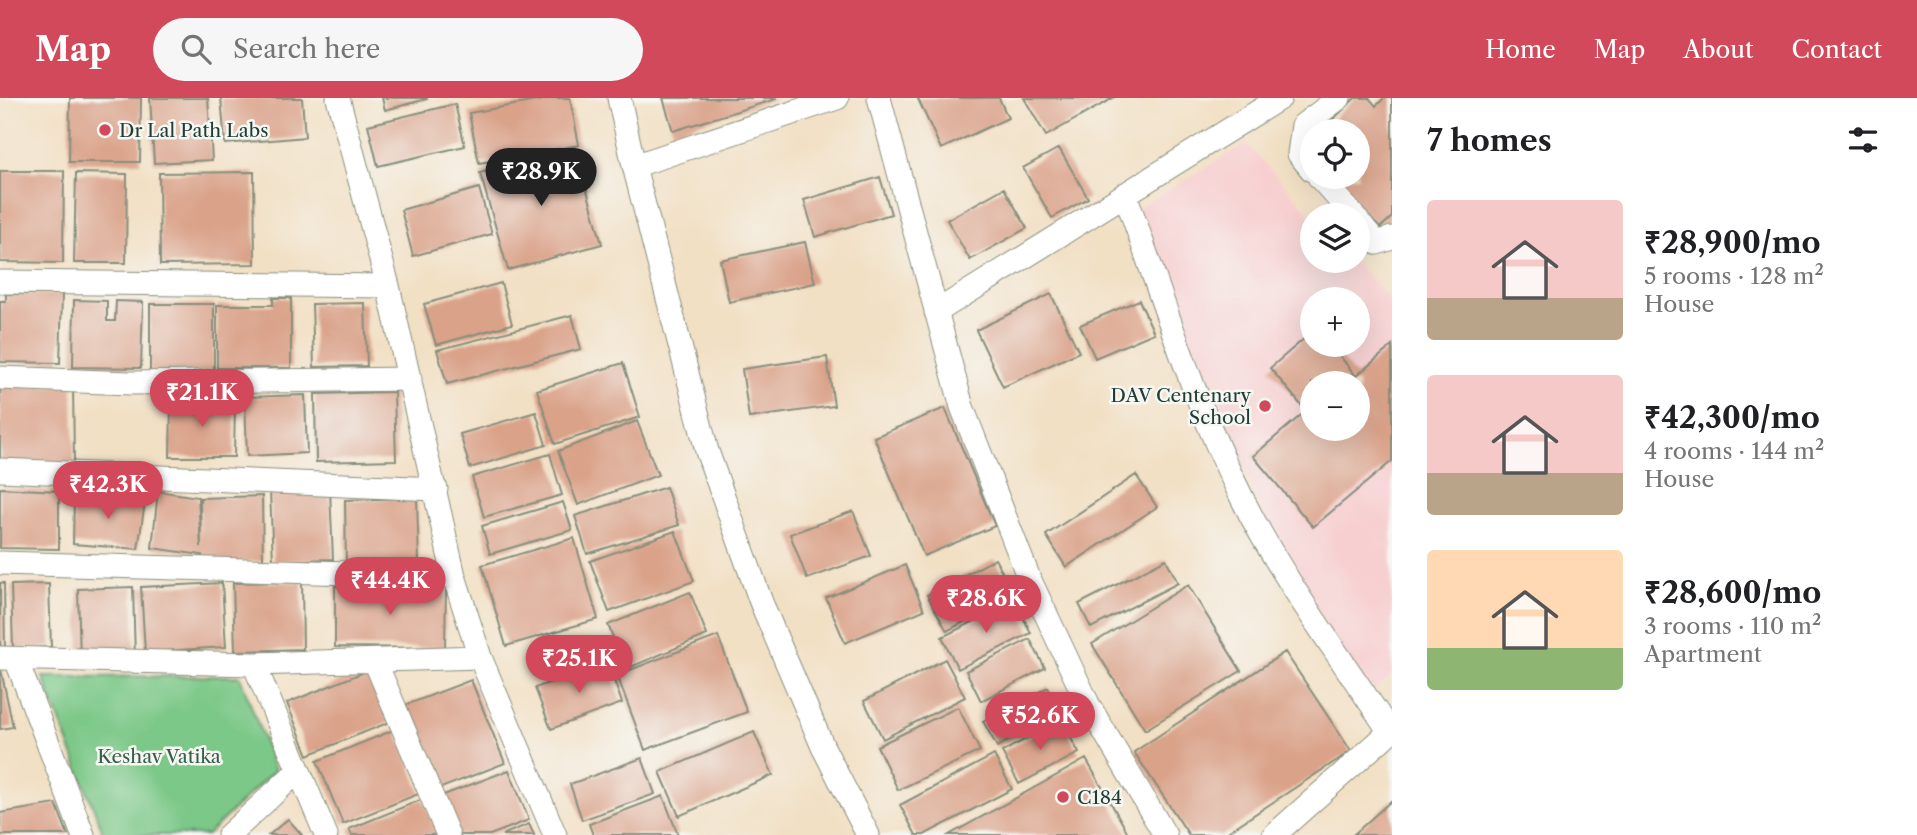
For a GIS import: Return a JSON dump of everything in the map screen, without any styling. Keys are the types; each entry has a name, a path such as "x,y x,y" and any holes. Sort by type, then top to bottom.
{"street":[{"path":"338,98 388,286 454,576 480,657 555,835"},
{"path":"619,98 707,451 761,602 823,747 868,835"},
{"path":"634,166 836,98"},
{"path":"879,98 962,407 1028,576 1088,704 1165,835"},
{"path":"936,312 1280,98"},
{"path":"1311,119 1339,98"},
{"path":"1330,189 1342,203"},
{"path":"1125,194 1208,425 1242,500 1286,574 1391,731 1274,835"},
{"path":"1370,235 1377,243 1392,238"},
{"path":"0,282 388,286"},
{"path":"0,379 131,383 410,379"},
{"path":"0,470 436,489"},
{"path":"0,563 454,576"},
{"path":"83,835 8,659 254,664 480,657"},
{"path":"375,661 448,835"},
{"path":"254,664 326,835"},
{"path":"229,835 299,770"}],"shaded area":[{"name":"DAV Centenary School","path":"1246,143 1300,203 1300,273 1365,273 1392,302 1392,674 1368,696 1267,525 1136,210"}],"green space":[{"name":"Keshav Vatika","path":"240,676 275,770 207,835 104,835 43,677"}],"building":[{"name":"Dr Lal Path Labs","path":"70,98 141,98 140,162 69,162"},
{"path":"150,98 208,98 212,160 154,163"},
{"path":"221,98 302,98 305,137 225,144"},
{"path":"382,98 426,98 427,99 385,110"},
{"path":"553,98 570,98 579,145 479,163 469,113"},
{"path":"663,98 776,98 776,99 673,131"},
{"path":"999,98 1008,118 941,149 918,99"},
{"path":"1024,98 1113,98 1046,136"},
{"path":"1355,98 1369,98 1376,106 1384,98 1392,98 1392,217 1380,228 1370,218 1370,203 1355,203 1341,189 1370,189 1370,119 1333,119"},
{"path":"455,104 465,146 378,166 368,125"},
{"path":"575,147 602,244 508,270 480,173"},
{"path":"1059,148 1088,198 1052,218 1023,168"},
{"path":"0,171 64,171 63,263 0,262"},
{"path":"254,172 255,264 160,265 159,173"},
{"path":"76,173 127,174 126,263 74,263"},
{"path":"880,177 891,214 815,237 804,200"},
{"path":"479,188 492,234 413,256 401,210"},
{"path":"1004,188 1027,228 970,260 947,220"},
{"path":"805,242 815,283 729,302 720,260"},
{"path":"501,283 512,324 436,345 424,304"},
{"path":"6,294 62,294 60,363 0,362 0,301 6,301"},
{"path":"1051,294 1079,352 1003,387 976,330"},
{"path":"273,298 291,298 291,368 217,368 217,305 273,305"},
{"path":"74,300 107,301 107,321 115,321 116,301 143,302 141,368 73,367"},
{"path":"1139,300 1154,333 1095,358 1080,325"},
{"path":"365,303 367,366 314,367 312,304"},
{"path":"150,304 214,304 214,372 150,372"},
{"path":"572,315 581,349 447,384 437,350"},
{"path":"1300,342 1300,357 1341,357 1352,371 1300,371 1300,404 1270,368"},
{"path":"1392,346 1392,461 1313,527 1253,456 1300,416 1300,441 1370,441 1370,371 1362,371"},
{"path":"827,357 834,406 749,418 742,369"},
{"path":"623,363 640,417 555,444 537,390"},
{"path":"73,385 74,462 0,463 0,386"},
{"path":"394,392 396,460 316,462 315,394"},
{"path":"305,395 307,453 247,456 245,397"},
{"path":"171,401 235,402 234,457 170,457"},
{"path":"945,408 995,526 924,556 874,437"},
{"path":"536,412 546,445 470,468 460,434"},
{"path":"637,421 658,475 578,505 558,451"},
{"path":"550,454 562,495 484,517 472,477"},
{"path":"1136,475 1157,507 1066,567 1046,535"},
{"path":"666,487 679,525 587,554 575,516"},
{"path":"0,488 59,491 59,549 0,548"},
{"path":"330,490 333,559 273,561 270,492"},
{"path":"158,491 198,497 201,547 200,498 262,496 263,561 202,563 202,555 152,548"},
{"path":"74,496 146,496 138,549 73,544"},
{"path":"417,498 419,564 346,566 345,500"},
{"path":"563,502 572,530 490,554 482,526"},
{"path":"853,511 871,556 807,579 790,534"},
{"path":"675,531 694,581 609,612 590,561"},
{"path":"574,538 598,619 506,646 482,565"},
{"path":"995,559 1015,595 947,631 927,595"},
{"path":"1166,559 1178,583 1091,628 1079,604"},
{"path":"905,565 924,610 845,643 826,598"},
{"path":"302,582 303,649 235,651 233,583"},
{"path":"0,583 4,583 5,649 0,649"},
{"path":"222,583 226,647 145,652 141,587"},
{"path":"49,584 51,647 13,649 11,585"},
{"path":"1188,585 1241,671 1145,730 1092,644"},
{"path":"335,586 446,587 445,648 335,647"},
{"path":"133,587 135,658 80,660 78,589"},
{"path":"690,592 707,635 626,669 608,625"},
{"path":"1015,601 1031,633 958,669 942,637"},
{"path":"718,636 747,712 645,750 617,675"},
{"path":"1030,639 1045,668 981,701 966,671"},
{"path":"1285,652 1351,751 1223,835 1189,835 1134,752"},
{"path":"945,659 965,697 883,739 864,701"},
{"path":"607,661 622,703 551,729 535,688"},
{"path":"0,665 13,727 0,729"},
{"path":"369,670 390,722 308,755 287,703"},
{"path":"471,680 505,763 436,790 403,706"},
{"path":"1048,687 1061,713 997,747 983,721"},
{"path":"958,707 980,751 898,790 877,746"},
{"path":"1061,720 1079,753 1019,784 1002,752"},
{"path":"396,729 421,793 343,824 317,761"},
{"path":"754,732 773,775 679,816 660,772"},
{"path":"994,755 1012,789 924,835 916,835 900,805"},
{"path":"642,758 655,794 582,820 570,784"},
{"name":"C184","path":"1086,759 1129,835 949,835"},
{"path":"509,770 529,820 490,835 457,835 441,796"},
{"path":"663,796 678,835 593,835 589,824"},
{"path":"423,799 438,835 352,835 349,829"},
{"path":"1392,800 1392,835 1353,835"},
{"path":"56,804 68,835 0,835 0,813"},
{"path":"288,819 302,835 269,835"},
{"path":"529,824 534,835 502,835"}],"place":[{"name":"Dr Lal Path Labs","path":"105,130"},
{"name":"DAV Centenary School","path":"1265,406"},
{"name":"C184","path":"1063,797"}]}
